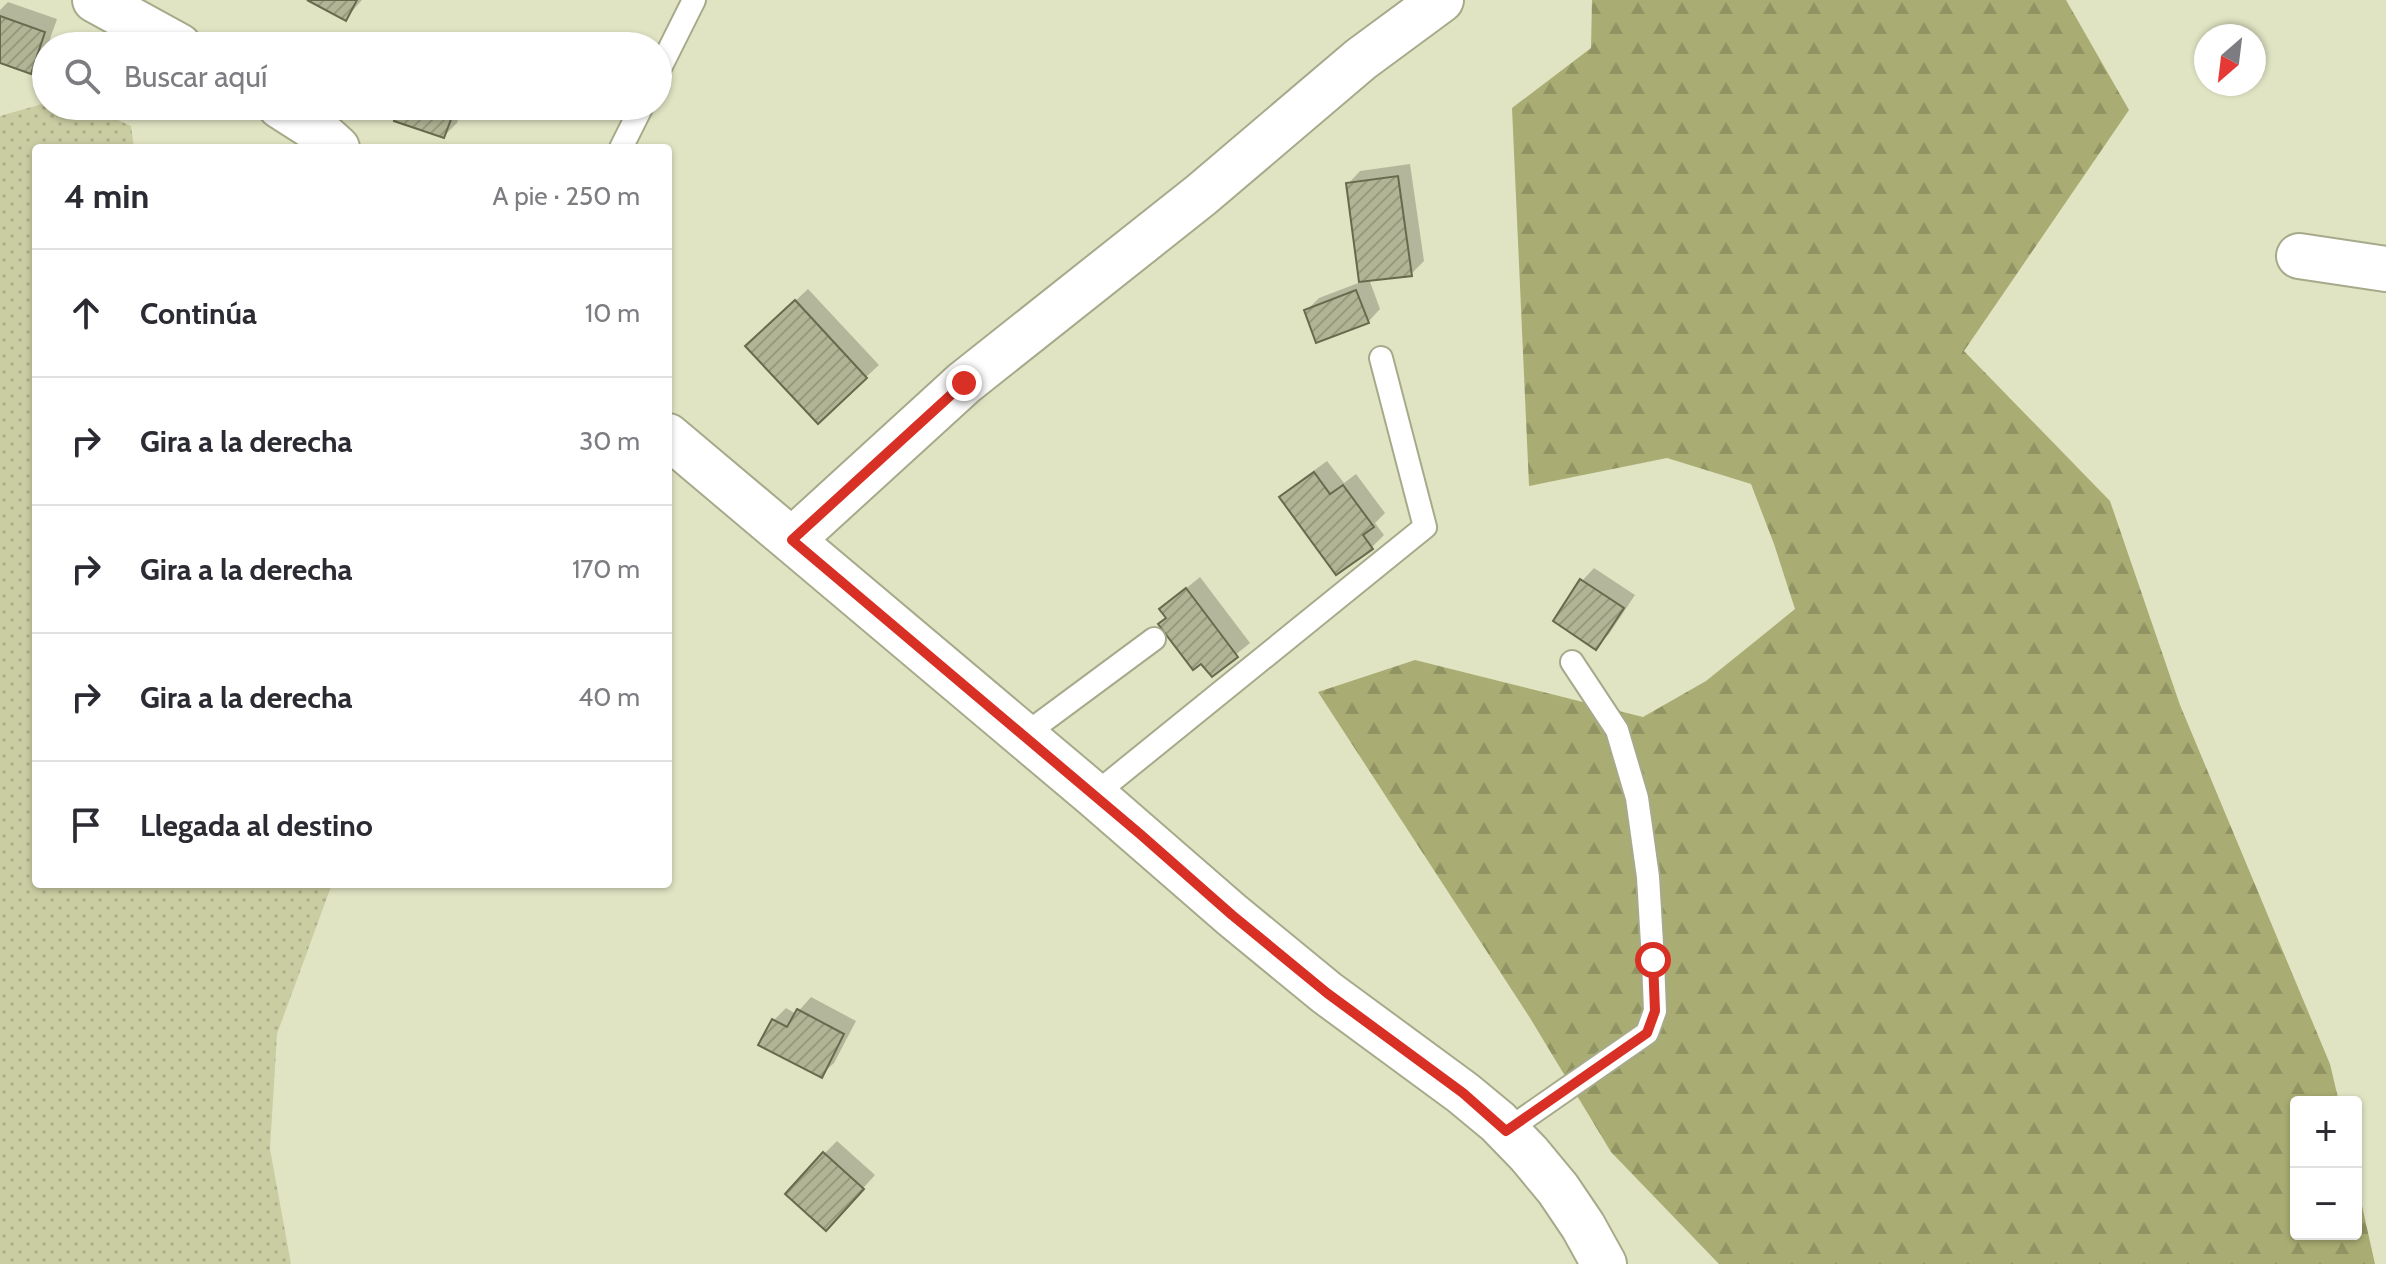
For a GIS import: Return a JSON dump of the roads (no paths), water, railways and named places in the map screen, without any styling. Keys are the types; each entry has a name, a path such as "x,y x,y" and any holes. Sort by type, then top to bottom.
{"street":[{"path":"95,0 153,32"},
{"path":"792,540 964,383 1201,195 1361,59 1441,0"},
{"path":"302,120 333,144"},
{"path":"2299,256 2386,269"},
{"path":"672,439 1315,984 1463,1093 1506,1131 1558,1189 1604,1264"}],"lane":[{"path":"672,44 694,0"},
{"path":"623,144 635,120"},
{"path":"1094,795 1425,527 1381,358"},
{"path":"1023,736 1154,639"},
{"path":"1506,1131 1647,1033 1655,1011 1648,877 1637,798 1617,730 1572,662"}]}
